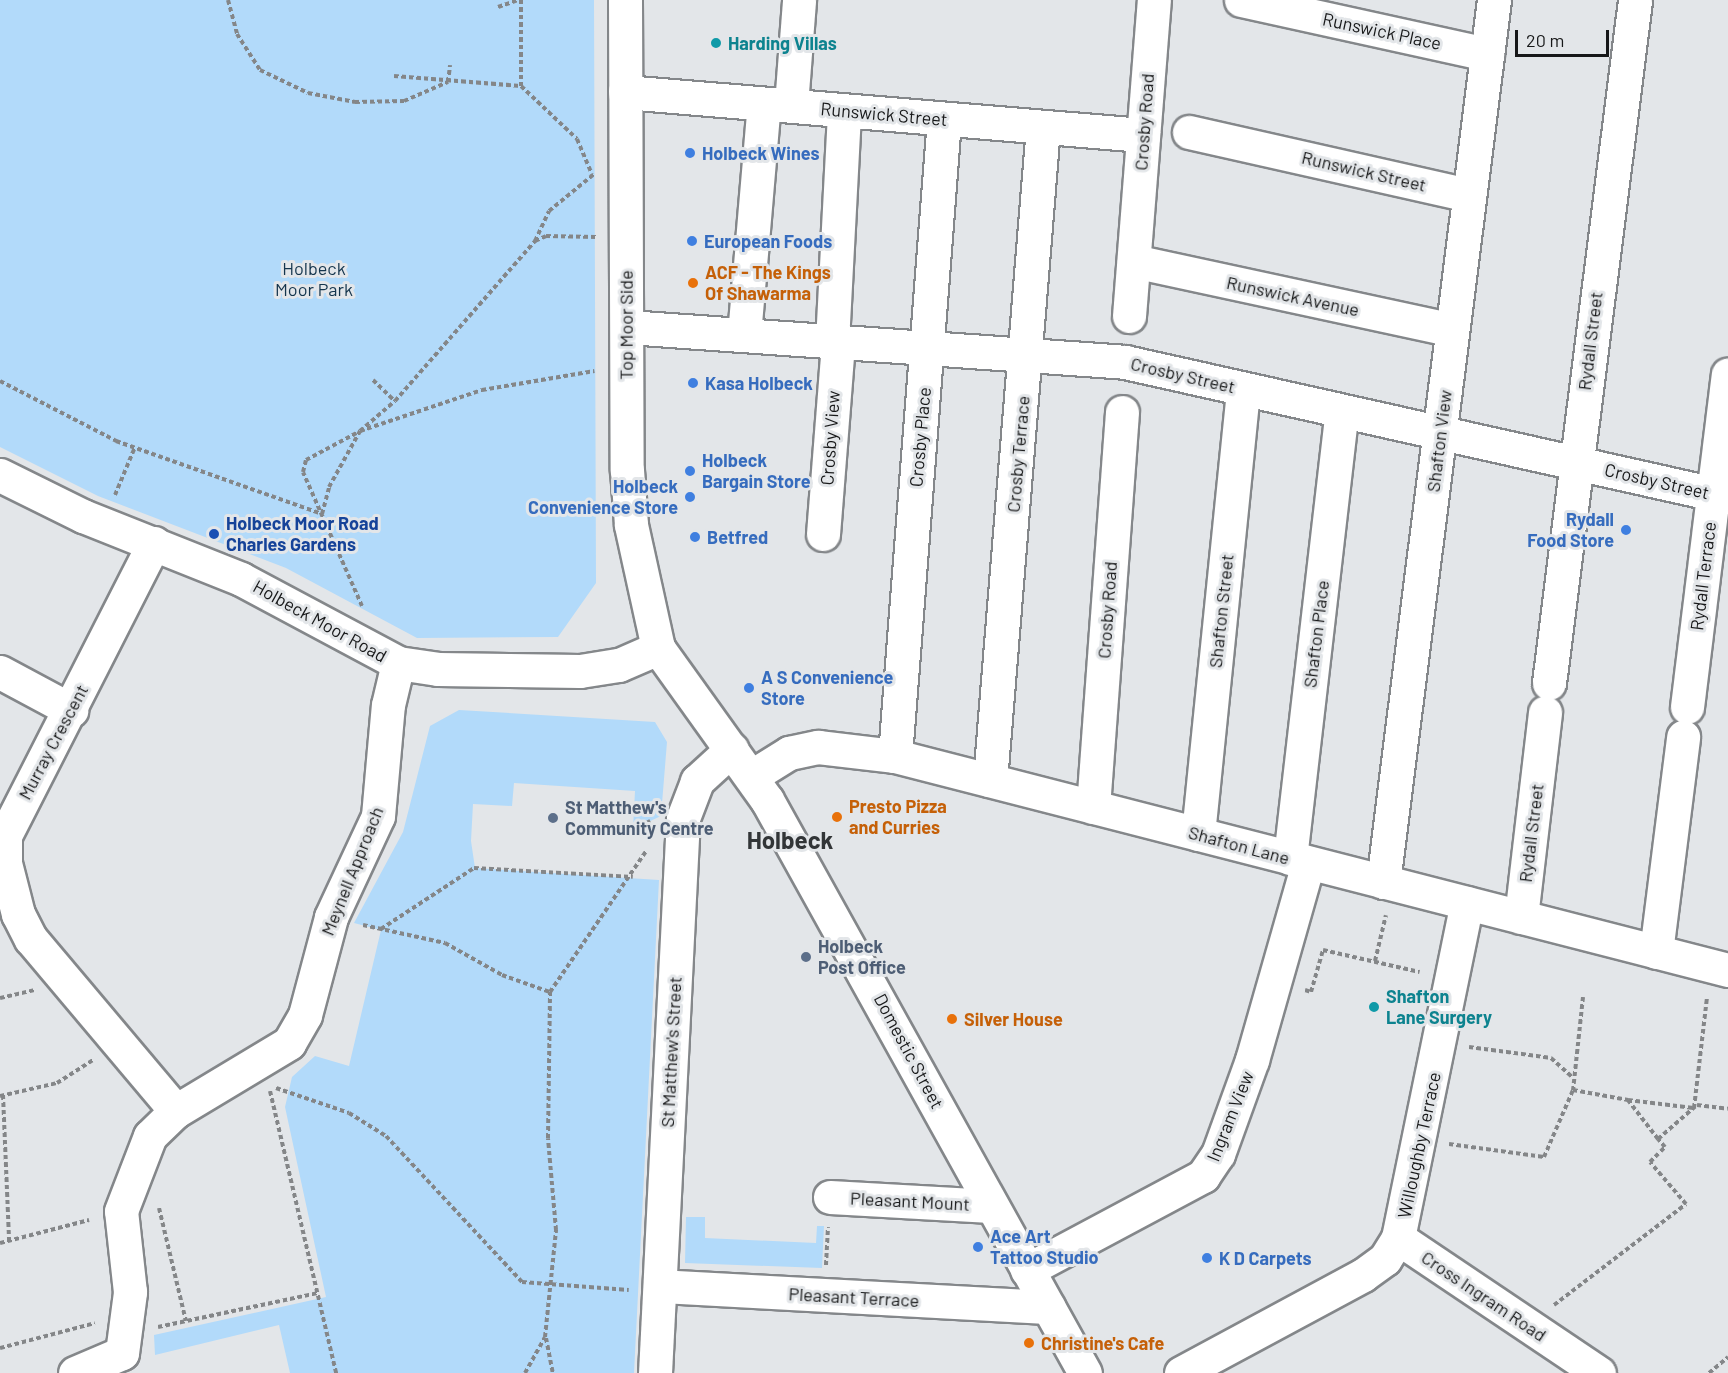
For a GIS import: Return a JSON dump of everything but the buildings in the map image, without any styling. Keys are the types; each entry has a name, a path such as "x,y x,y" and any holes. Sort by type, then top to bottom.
{"street":[{"name":"Top Moor Side","path":"625,0 626,366 631,525 658,648"},
{"path":"744,335 777,105 800,0"},
{"name":"Crosby Road","path":"1129,316 1154,0"},
{"name":"Runswick Place","path":"1241,0 1487,54"},
{"name":"Shafton View","path":"1388,884 1452,330 1494,0"},
{"name":"Rydall Street","path":"1521,917 1574,463 1635,0"},
{"name":"Runswick Street","path":"625,92 1143,135"},
{"name":"Crosby View","path":"823,534 835,342 844,111"},
{"name":"Crosby Place","path":"895,756 944,119"},
{"name":"Crosby Terrace","path":"990,780 1043,127"},
{"name":"Runswick Street","path":"1189,132 1470,195"},
{"name":"Runswick Avenue","path":"1134,261 1452,330"},
{"name":"Crosby Street","path":"627,327 1125,362 1720,496"},
{"name":"Rydall Terrace","path":"1656,952 1685,722 1720,496 1728,375"},
{"name":"Shafton Street","path":"1198,834 1243,389"},
{"name":"Shafton Place","path":"1299,861 1342,411"},
{"name":"Crosby Road","path":"1093,807 1122,412"},
{"name":"Holbeck Moor Road","path":"0,475 103,524 241,579 322,619 361,646 398,663 438,669 580,671 619,665 658,648"},
{"name":"Murray Crescent","path":"154,543 70,710 2,835 9,888 31,939 122,1042 176,1111"},
{"name":"Domestic Street","path":"658,648 752,776 884,1003 991,1206 1085,1373"},
{"name":"Meynell Approach","path":"120,1348 121,1211 138,1160 150,1136 176,1111 289,1042 305,1015 331,917 378,816 388,705 398,663"},
{"path":"0,672 70,710"},
{"name":"Shafton Lane","path":"752,776 789,753 818,747 895,756 1719,968"},
{"name":"St Matthew's Street","path":"664,1372 660,1289 676,1183 683,818 698,781 732,749"},
{"name":"Ingram View","path":"1028,1270 1203,1176 1218,1154 1274,982 1299,861"},
{"name":"Willoughby Terrace","path":"1181,1373 1364,1275 1385,1259 1398,1238 1421,1140 1467,903"},
{"name":"Pleasant Mount","path":"830,1197 991,1206"},
{"name":"Cross Ingram Road","path":"1398,1238 1528,1325 1564,1363 1599,1373"},
{"name":"Pleasant Terrace","path":"660,1289 1048,1307"},
{"path":"75,1373 120,1348"}],"path":[{"path":"228,0 237,34 260,70 308,93 355,102 404,101 448,82"},
{"path":"498,7 519,0 521,86"},
{"path":"448,82 450,65"},
{"path":"394,76 521,86 577,139 592,174"},
{"path":"322,514 329,487 360,431 395,401 535,241 549,210 592,174 626,173"},
{"path":"535,241 546,236 626,237"},
{"path":"361,646 362,606 303,472 306,460 360,431 482,390 626,366"},
{"path":"373,380 395,401"},
{"path":"0,381 135,447 322,514"},
{"path":"103,524 135,447"},
{"path":"552,1373 546,1337 548,1284 556,1230 548,1138 550,992 634,878 655,835 683,818"},
{"path":"381,929 474,868 634,878"},
{"path":"1375,961 1388,884"},
{"path":"331,917 445,943 502,975 550,992"},
{"path":"1274,982 1311,992 1323,950 1452,979"},
{"path":"1658,1139 1694,1108 1719,968"},
{"path":"1421,1140 1544,1157 1573,1090 1583,998"},
{"path":"9,1241 2,1096 57,1083 122,1042"},
{"path":"1440,1043 1551,1058 1574,1079"},
{"path":"336,1373 268,1086 349,1113 386,1136 522,1282 660,1289"},
{"path":"1573,1090 1628,1100 1694,1108 1728,1109"},
{"path":"1528,1325 1686,1204 1650,1162 1665,1146 1628,1100"},
{"path":"138,1160 150,1173 186,1321"},
{"path":"824,1295 830,1197"},
{"path":"0,1243 121,1211"},
{"path":"0,1348 113,1318 120,1348 186,1321 318,1293"},
{"path":"525,1373 546,1337"},
{"path":"1709,1373 1728,1357"}],"green space":[{"name":"Holbeck Moor Park","path":"0,0 594,0 596,583 558,637 417,638 286,568 98,496 0,447"},
{"path":"459,710 655,722 667,742 661,816 633,829 635,791 514,783 512,806 473,804 471,841 475,868 659,880 634,1373 290,1373 279,1325 155,1355 154,1335 326,1297 285,1107 292,1077 315,1056 349,1066 381,930 354,923 403,832 430,726"},
{"path":"686,1217 705,1217 705,1238 816,1243 817,1226 824,1226 822,1268 685,1263"}],"place":[{"name":"Harding Villas","path":"716,43"},
{"name":"Holbeck Wines","path":"690,153"},
{"name":"European Foods","path":"692,241"},
{"name":"ACF - The Kings Of Shawarma","path":"693,283"},
{"name":"Kasa Holbeck","path":"693,383"},
{"name":"Holbeck Bargain Store","path":"690,471"},
{"name":"Holbeck Convenience Store","path":"690,497"},
{"name":"Rydall Food Store","path":"1626,530"},
{"name":"Holbeck Moor Road Charles Gardens","path":"214,534"},
{"name":"Betfred","path":"695,537"},
{"name":"A S Convenience Store","path":"749,688"},
{"name":"Presto Pizza and Curries","path":"837,817"},
{"name":"St Matthew's Community Centre","path":"553,818"},
{"name":"Holbeck Post Office","path":"806,957"},
{"name":"Shafton Lane Surgery","path":"1374,1007"},
{"name":"Silver House","path":"952,1019"},
{"name":"Ace Art Tattoo Studio","path":"978,1247"},
{"name":"K D Carpets","path":"1207,1258"},
{"name":"Christine's Cafe","path":"1029,1343"}],"district":[{"name":"Holbeck","path":"790,840"}]}
